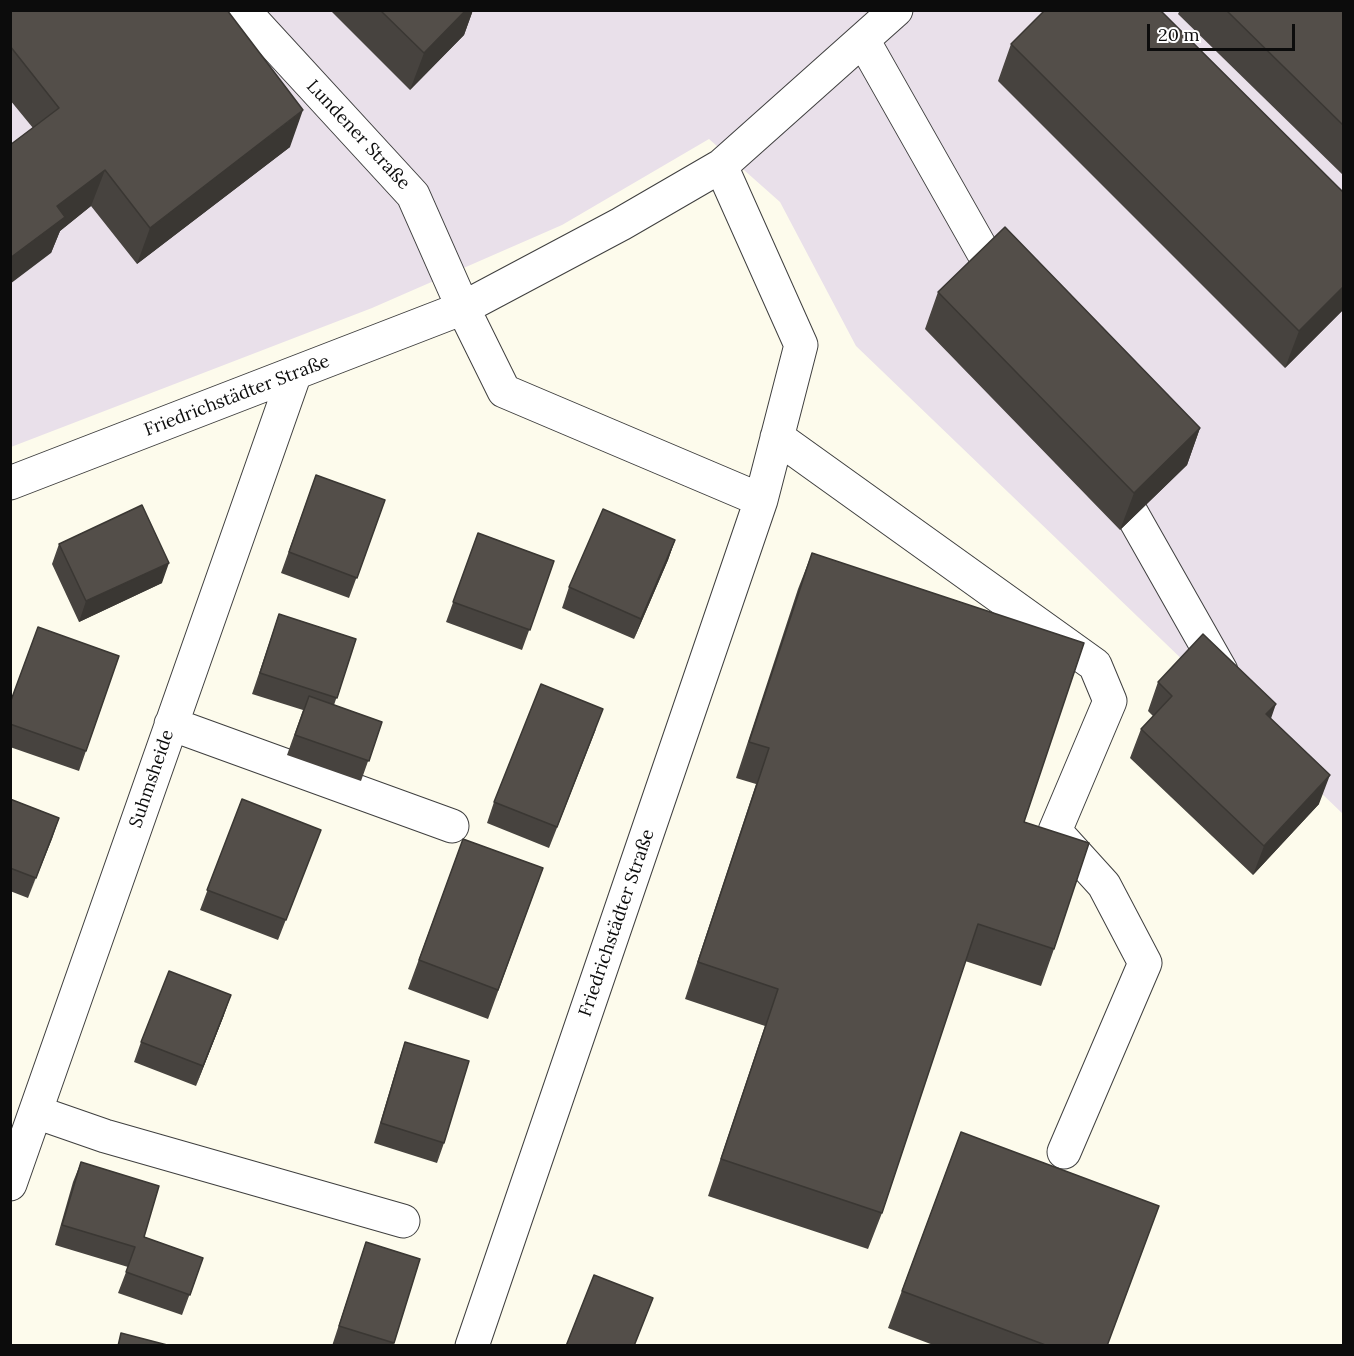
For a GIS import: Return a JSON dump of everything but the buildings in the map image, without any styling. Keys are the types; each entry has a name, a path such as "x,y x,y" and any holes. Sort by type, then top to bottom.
{"street":[{"name":"Lundener Straße","path":"243,10 413,195 463,308"},
{"name":"Friedrichstädter Straße","path":"10,483 463,308 621,224 721,166 896,10"},
{"path":"863,40 1019,315"},
{"name":"Friedrichstädter Straße","path":"472,1346 761,500 801,345 721,166"},
{"path":"463,308 504,391 761,500"},
{"name":"Suhmsheide","path":"10,1184 295,373"},
{"path":"777,437 1095,665 1110,701 1055,831 1104,885 1145,963 1064,1152"},
{"path":"1094,447 1221,671"},
{"path":"171,724 452,826"},
{"path":"36,1112 105,1136 403,1221"}],"shaded area":[{"path":"11,11 1343,11 1343,814 856,346 780,202 709,139 562,225 372,308 11,447"}]}
